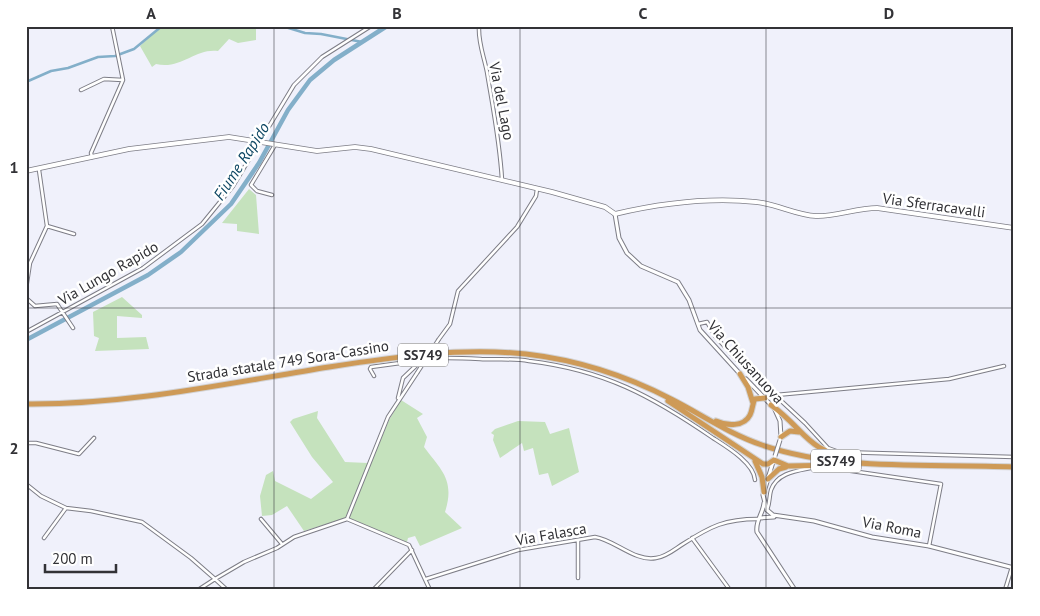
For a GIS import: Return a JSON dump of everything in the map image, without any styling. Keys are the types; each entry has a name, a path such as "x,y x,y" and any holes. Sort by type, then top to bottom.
{"highway":[{"name":"Strada statale 749 Sora-Cassino","path":"26,404 78,403 156,395 388,358 453,353 510,353 554,358 600,368 639,384 737,434 786,452 840,462 1014,467"},
{"path":"740,374 748,387 753,403"},
{"path":"639,384 733,443 755,460 766,464 774,458 788,466"},
{"path":"668,398 721,423 730,424 745,421 749,416 755,399 764,398"},
{"path":"772,405 816,447 836,455 895,464"},
{"path":"780,438 790,431 800,432"},
{"path":"755,460 762,477 764,492"},
{"path":"768,479 779,469 788,466 895,464"}],"main road":[{"path":"26,171 39,170 129,149 232,137 317,151 362,147 538,188 605,207 615,214"},
{"name":"Via Sferracavalli","path":"615,214 660,204 707,200 750,202 817,216 858,208 877,208 1014,228"}],"street":[{"path":"92,157 91,153 123,80 112,26"},
{"name":"Via Lungo Rapido","path":"26,332 144,268 163,256 202,224 233,186 294,85 310,67 351,37 371,26"},
{"name":"Via del Lago","path":"479,26 481,56 487,70 494,119 500,138 502,180"},
{"path":"82,90 104,79 123,80"},
{"path":"272,195 257,191 251,183 273,145"},
{"path":"26,289 27,272 47,226 39,170"},
{"path":"347,520 388,417 450,324 458,291 517,227 536,196 538,188"},
{"name":"Via Chiusanuova","path":"615,214 619,238 632,258 641,266 678,282 706,339 772,405 780,421 780,438 764,492 764,502"},
{"path":"47,226 74,234"},
{"path":"26,298 35,306 57,304 73,328"},
{"path":"697,324 707,322 718,341 828,448 839,452 1014,457"},
{"path":"374,376 370,369 371,367 418,362 432,358 462,358 529,360 608,378 671,409 730,450 754,472 755,480"},
{"path":"399,400 398,394 403,378 418,362"},
{"path":"775,395 949,380 1004,366"},
{"path":"26,443 36,443 79,454 94,438"},
{"path":"759,518 767,510 771,490 777,480 787,474 812,468 837,468 938,483 941,486 929,546"},
{"path":"26,484 41,496 66,508 133,519 146,524 160,537 191,558 227,590"},
{"path":"764,502 767,510"},
{"path":"764,502 756,524 759,536 795,590"},
{"path":"44,538 66,508"},
{"name":"Via Roma","path":"767,510 778,517 804,519 872,537 929,546 1013,568"},
{"path":"759,518 778,517"},
{"path":"261,518 282,544"},
{"name":"Via Falasca","path":"426,579 518,550 595,537 603,538 636,554 656,559 726,521 759,518"},
{"path":"198,590 244,562 294,537 347,520 404,541 413,549 430,590"},
{"path":"692,538 730,590"},
{"path":"578,541 578,578"},
{"path":"373,590 413,549"},
{"path":"1005,590 1013,568"}],"green space":[{"path":"161,26 256,26 256,40 238,43 229,39 218,51 202,53 173,64 156,64 152,67 140,46"},
{"path":"249,189 256,195 259,234 237,231 237,224 222,223"},
{"path":"122,297 142,315 142,318 117,316 117,338 146,337 149,349 95,351 99,338 94,336 93,312"},
{"path":"401,400 423,414 417,418 427,437 424,447 445,476 447,484 448,501 445,512 462,528 420,546 415,536 408,538 407,542 352,521 349,516 389,420"},
{"path":"318,411 317,418 345,462 368,463 346,518 304,531 287,506 272,515 262,516 260,496 266,475 273,471 275,481 311,499 333,482 312,457 290,422 293,419"},
{"path":"518,421 545,422 550,434 569,428 579,472 552,486 548,473 539,475 533,448 524,451 522,443 500,458 493,440 494,435 491,433 495,429"}],"waterway":[{"path":"26,82 51,71 68,68 98,57 115,56 134,49 162,26"},
{"path":"282,26 305,33 321,34 362,42"},
{"name":"Fiume Rapido","path":"26,340 148,275 181,252 231,204 259,163 288,110 310,80 334,60 387,26"}]}
